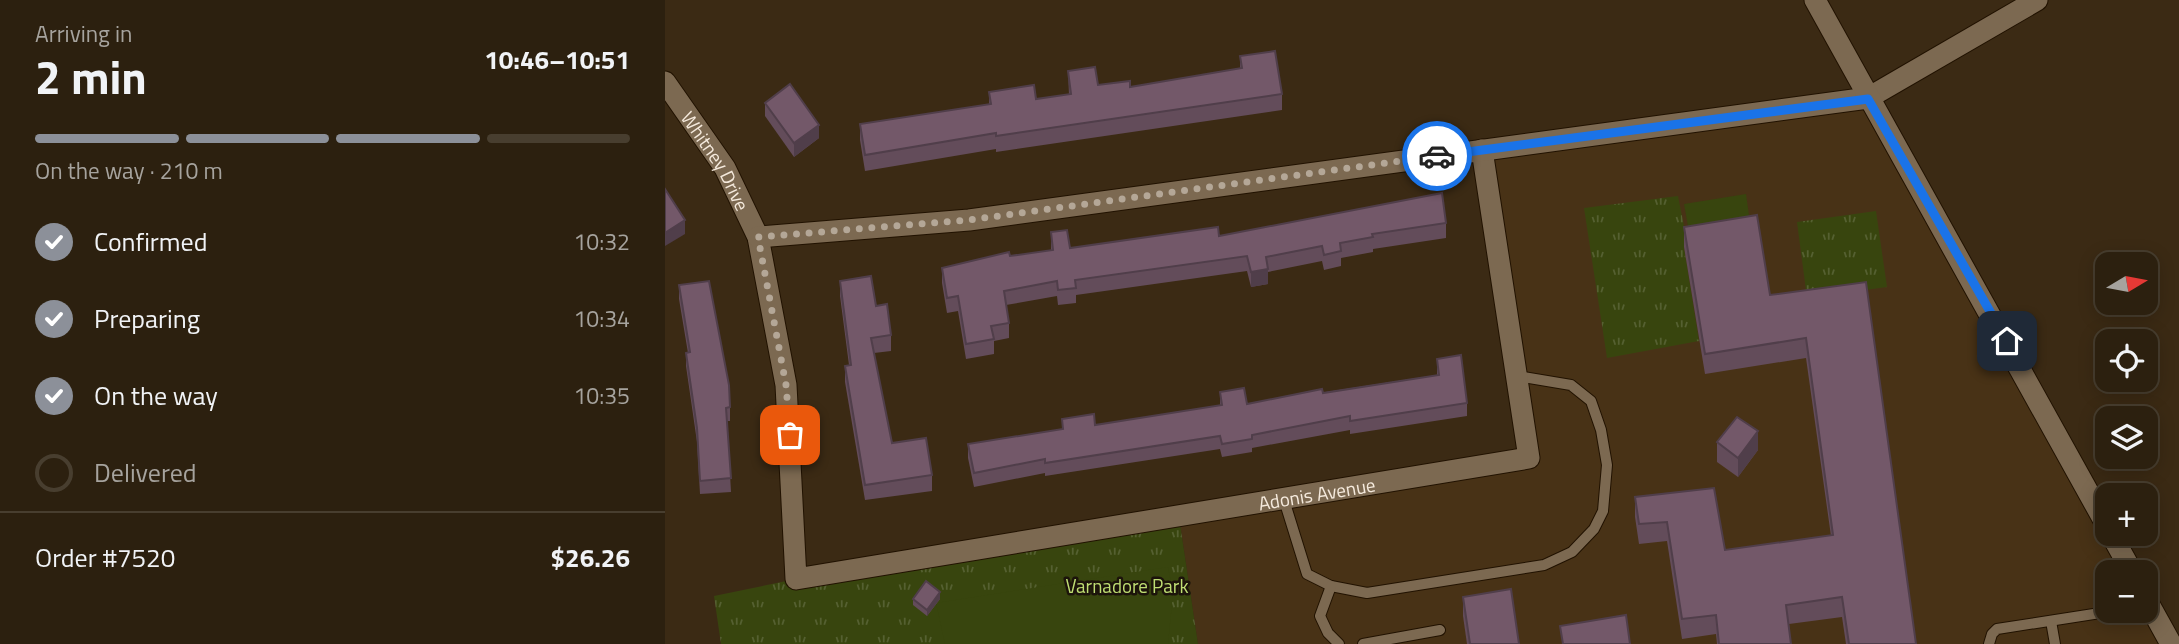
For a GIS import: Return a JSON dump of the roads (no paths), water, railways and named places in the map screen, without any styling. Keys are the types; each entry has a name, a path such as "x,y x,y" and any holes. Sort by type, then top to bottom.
{"street":[{"path":"1815,0 2095,504"},
{"path":"758,237 969,220 1868,99 2037,0"},
{"name":"Whitney Drive","path":"665,82 725,168 758,237 786,385 796,579"},
{"name":"Adonis Avenue","path":"796,579 1529,458 1482,150"},
{"path":"2158,622 2171,644"}],"lane":[{"path":"1284,500 1307,573 1331,586 1367,593 1544,565 1572,552 1594,529 1603,512 1607,465 1601,430 1591,401 1571,385 1517,376"},
{"path":"1331,586 1320,616 1328,633 1339,644"},
{"path":"1989,644 1997,629 2095,614"},
{"path":"2051,621 2055,644"},
{"path":"1363,644 1440,631"}],"park label":[{"name":"Varnadore Park","path":"1127,585"}]}
